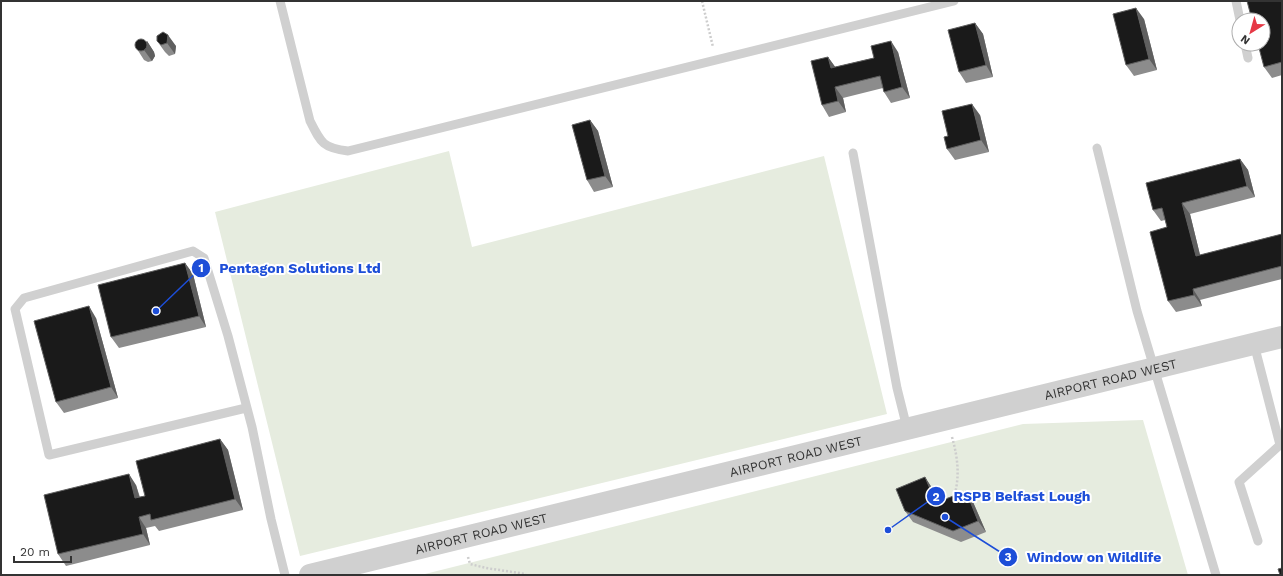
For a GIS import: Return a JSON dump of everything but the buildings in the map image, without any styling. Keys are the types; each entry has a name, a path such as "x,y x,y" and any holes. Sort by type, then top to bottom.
{"street":[{"name":"AIRPORT ROAD WEST","path":"310,575 1282,337"}],"lane":[{"path":"280,1 310,121 319,139 331,149 348,151 954,1"},
{"path":"1236,1 1238,12"},
{"path":"1247,52 1248,58"},
{"path":"1097,148 1138,311 1216,575"},
{"path":"853,152 897,388 907,428"},
{"path":"246,408 49,455 15,309 24,298 193,252 204,258 228,336 246,408 271,519 286,575"},
{"path":"1254,344 1280,446 1239,482 1258,541"}],"path":[{"path":"702,1 716,60"},
{"path":"947,418 958,460 957,488 953,498"},
{"path":"461,537 470,564 526,574"}],"shaded area":[{"path":"449,151 472,247 824,156 887,414 300,556 215,212"},
{"path":"1143,420 1188,575 421,575 1023,424"}],"place":[{"name":"Pentagon Solutions Ltd","path":"156,311"},
{"name":"Window on Wildlife","path":"945,517"},
{"name":"RSPB Belfast Lough","path":"888,530"}]}
